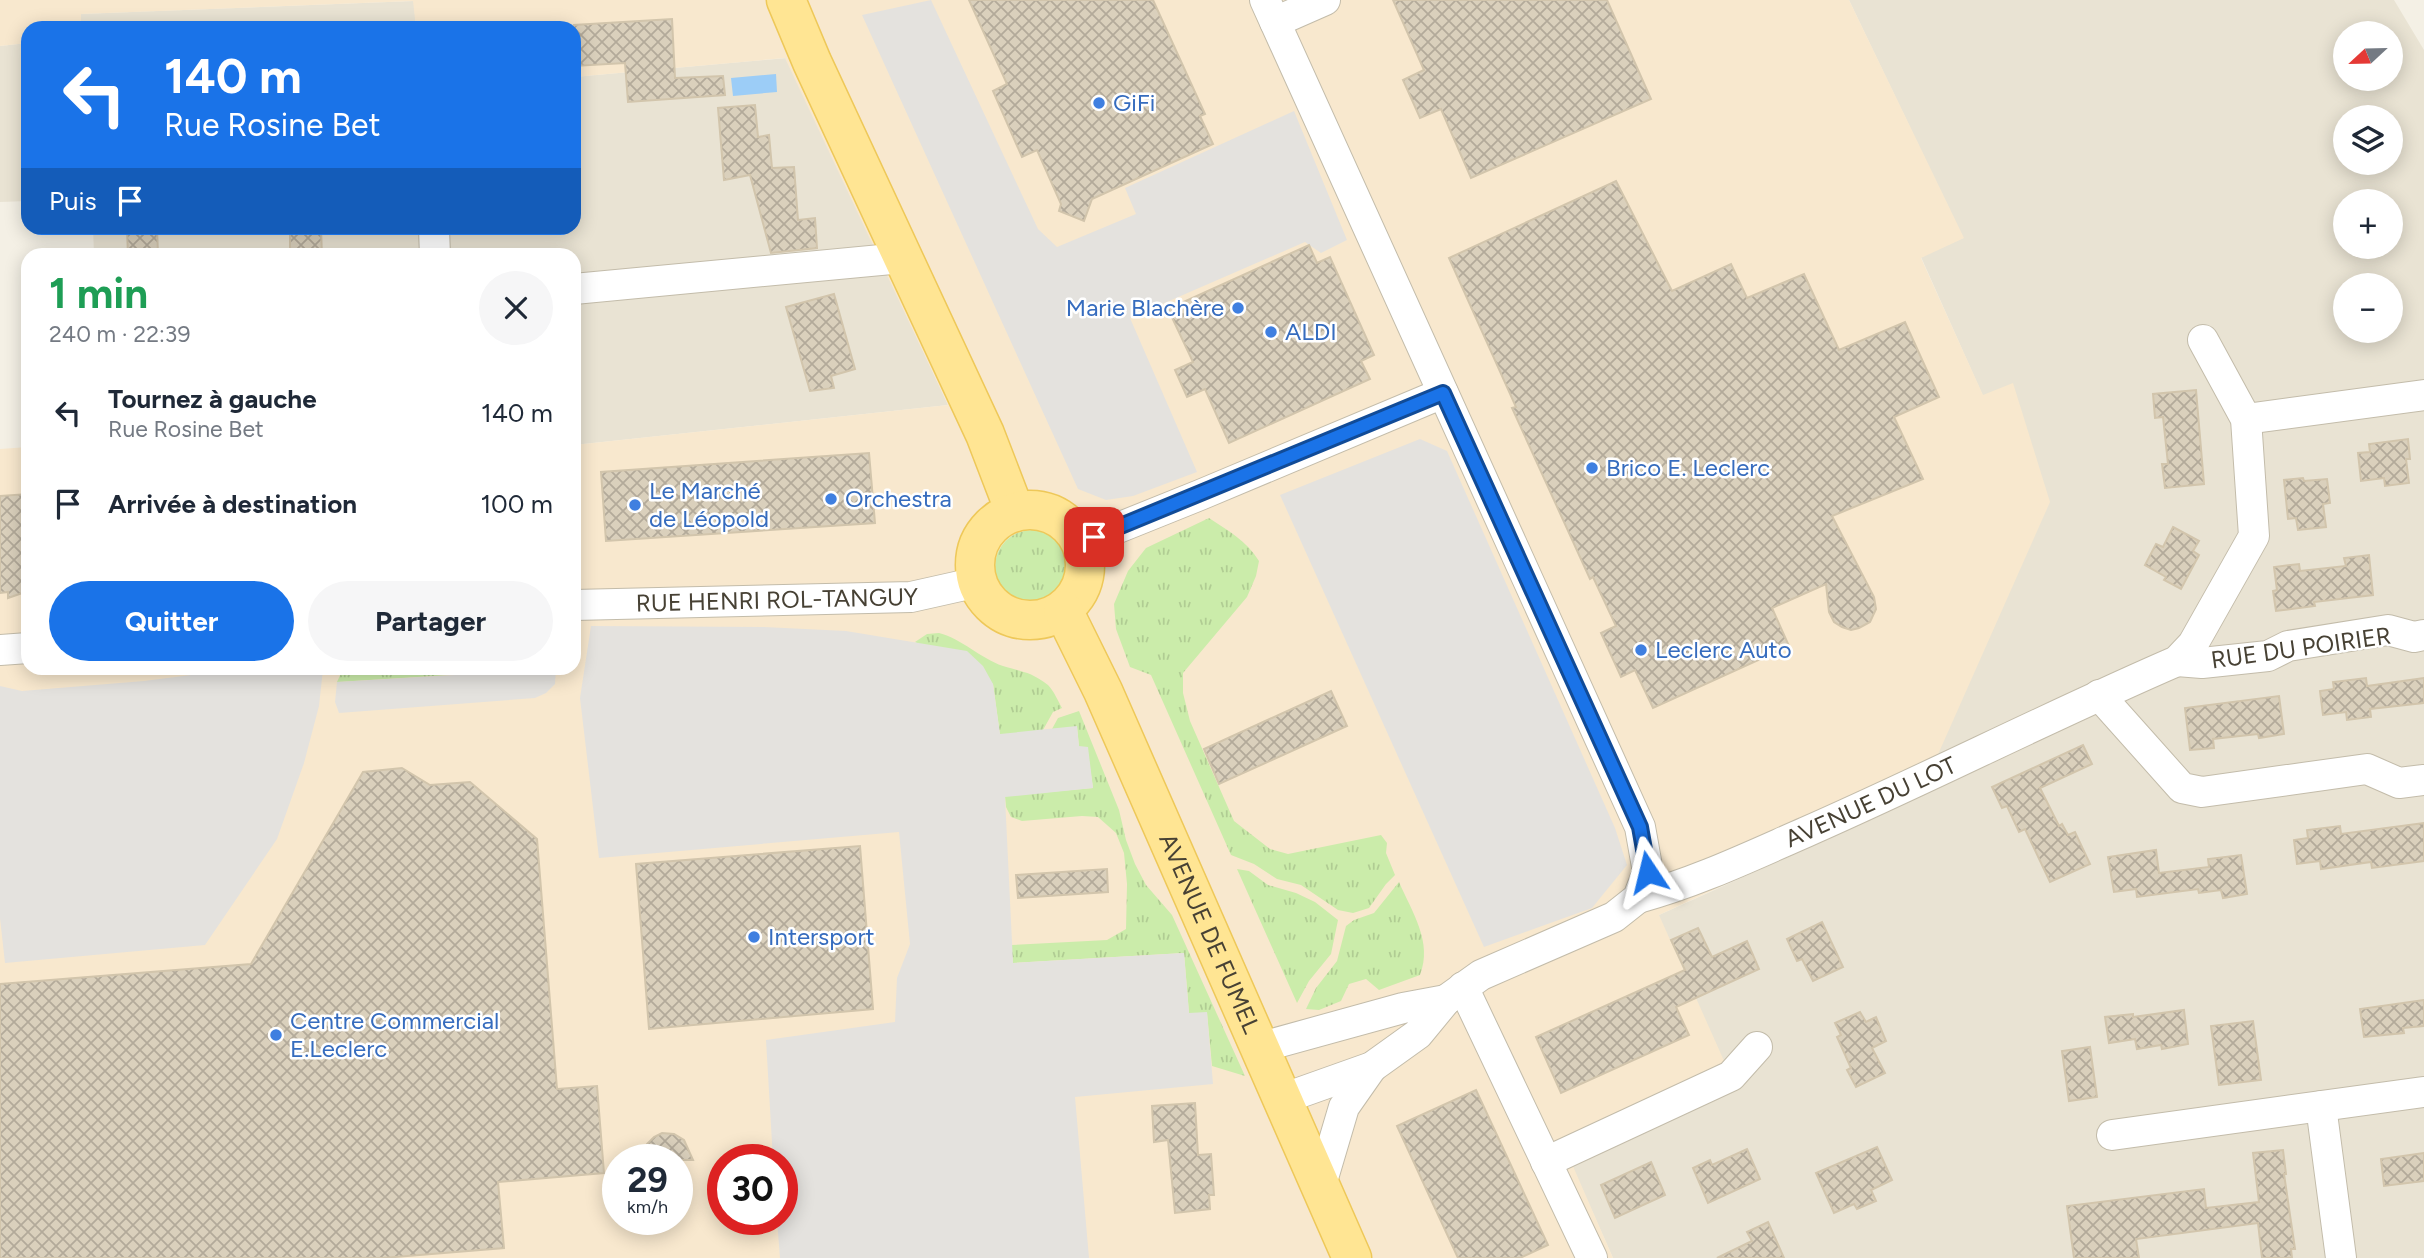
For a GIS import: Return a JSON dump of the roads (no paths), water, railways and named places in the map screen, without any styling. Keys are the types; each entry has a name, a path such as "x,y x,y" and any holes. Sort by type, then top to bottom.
{"main road":[{"path":"786,0 812,62 985,434 1015,512"},
{"path":"1015,512 1045,512 1065,523 1079,541 1085,559 1084,579 1076,596 1063,610 1047,618 1030,621 1013,618 998,610 985,598 975,565 978,547 986,532 999,520 1015,512"},
{"name":"AVENUE DE FUMEL","path":"1063,610 1103,691 1352,1258"}],"street":[{"path":"1282,1099 1372,1067 1418,1034 1455,994 1480,975 1614,917 1638,898 1648,872 1640,827 1270,11 1325,0"},
{"path":"581,288 902,258"},
{"name":"AVENUE DU LOT","path":"1638,898 1677,888 1874,802 2177,661 2193,644 2254,536 2246,419 2203,340"},
{"path":"1079,541 1200,495 1443,393"},
{"path":"2246,419 2424,395"},
{"name":"RUE HENRI ROL-TANGUY","path":"581,605 911,597 978,582"},
{"name":"RUE DU POIRIER","path":"2177,661 2202,663 2268,656 2288,646 2388,630 2414,637 2424,635"},
{"path":"0,650 21,648"},
{"path":"2099,695 2182,788 2202,792 2367,769 2399,783 2424,780"},
{"path":"1258,1048 1455,994"},
{"path":"1455,994 1546,1162 1592,1258"},
{"path":"1546,1162 1731,1076 1757,1047"},
{"path":"1320,1188 1344,1107 1372,1067"},
{"path":"2112,1135 2423,1092"},
{"path":"2321,1106 2341,1258"}],"water":[{"path":"776,74 777,92 733,96 731,78"}],"place":[{"name":"GiFi","path":"1099,103"},
{"name":"Marie Blachère","path":"1238,308"},
{"name":"ALDI","path":"1271,332"},
{"name":"Brico E. Leclerc","path":"1592,468"},
{"name":"Orchestra","path":"831,499"},
{"name":"Le Marché de Léopold","path":"635,505"},
{"name":"Leclerc Auto","path":"1641,650"},
{"name":"Intersport","path":"754,937"},
{"name":"Centre Commercial E.Leclerc","path":"276,1035"}]}
